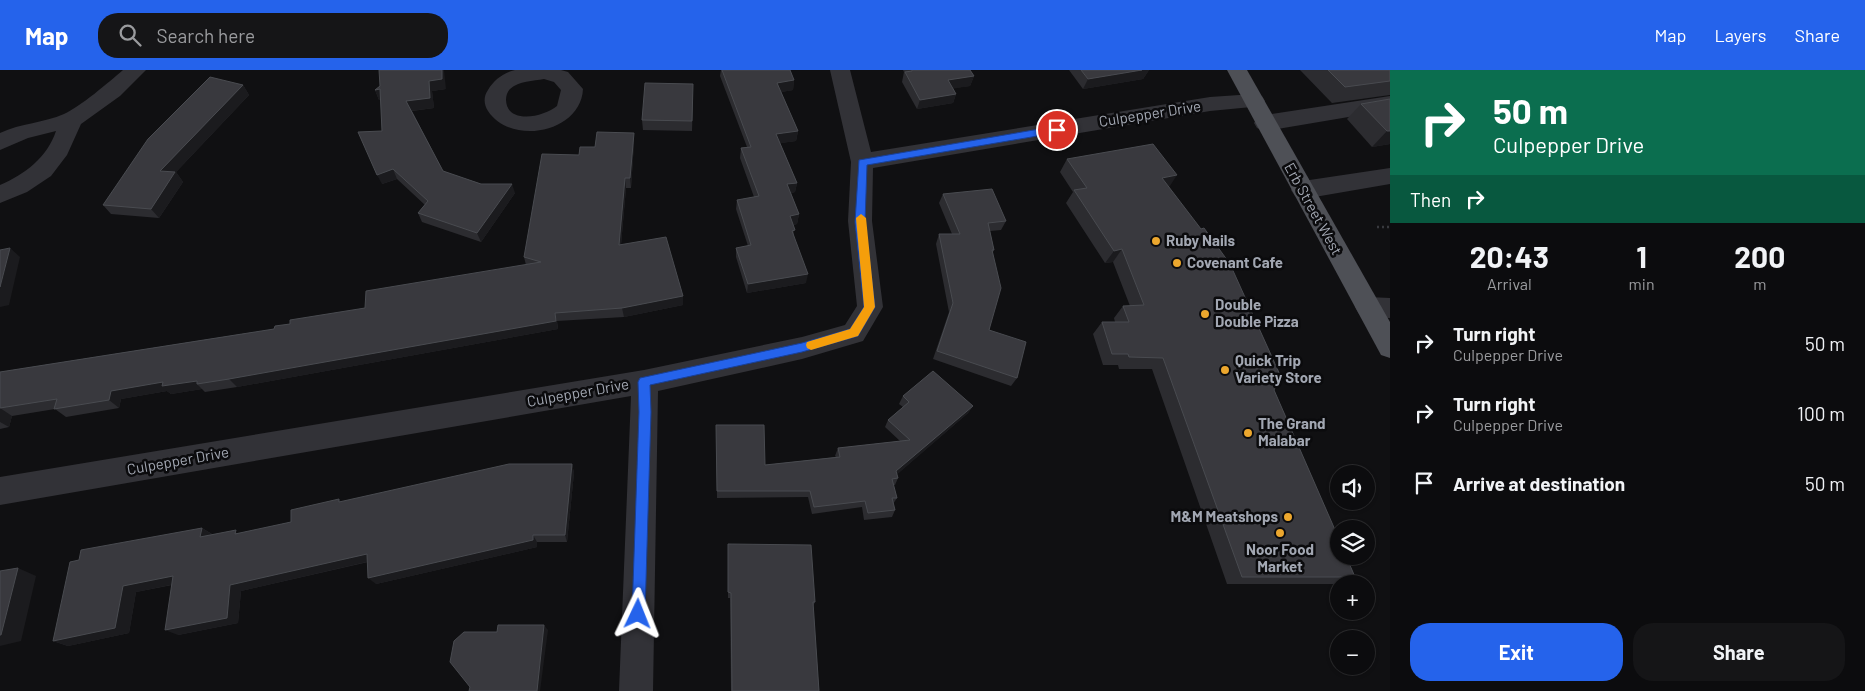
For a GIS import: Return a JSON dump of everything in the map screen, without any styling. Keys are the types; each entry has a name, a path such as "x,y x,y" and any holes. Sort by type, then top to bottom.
{"main road":[{"name":"Erb Street West","path":"1238,70 1303,190 1379,308 1390,347"}],"street":[{"path":"0,142 22,132 71,120 112,91 136,70"},
{"path":"840,70 862,162"},
{"name":"Culpepper Drive","path":"0,492 644,382 802,348 854,332 870,307 860,222 862,162 1210,104 1254,102"},
{"path":"1265,122 1390,103"},
{"path":"0,194 18,188 41,172 61,147 71,120"},
{"path":"1303,190 1390,176"},
{"path":"636,691 645,412 644,382"}],"path":[{"path":"1377,227 1390,227"}],"building":[{"path":"379,70 442,70 442,79 429,81 430,98 406,101 443,171 481,184 512,184 477,233 418,213 428,201 393,169 377,175 358,132 382,131 380,89 375,90 380,86"},
{"path":"722,70 790,70 794,80 777,83 798,131 776,134 797,183 787,184 799,214 790,216 795,230 792,231 808,274 748,284 736,248 751,245 737,200 759,196 741,148 751,147"},
{"path":"912,70 970,70 974,76 948,80 956,94 920,100 905,72"},
{"path":"1081,70 1142,70 1088,79"},
{"path":"1328,70 1390,70 1390,81 1345,87"},
{"path":"210,77 243,85 160,171 175,172 151,209 103,205 148,139"},
{"path":"645,83 693,84 692,121 642,120"},
{"path":"1390,99 1390,131 1387,131 1361,104"},
{"path":"597,132 634,133 630,178 625,178 619,245 666,237 683,296 622,308 555,313 556,321 229,379 197,384 197,381 162,386 163,382 111,391 109,400 54,409 57,399 0,408 0,372 274,329 275,326 290,324 290,320 365,308 366,291 541,262 524,257 542,154 579,155 580,147 595,147"},
{"path":"1153,144 1177,175 1162,178 1201,229 1204,228 1230,264 1281,377 1274,390 1331,520 1330,565 1350,565 1354,575 1330,575 1330,577 1242,577 1163,358 1129,357 1128,354 1112,354 1102,322 1129,322 1123,306 1144,305 1122,249 1114,251 1074,190 1087,188 1067,159"},
{"path":"992,189 1006,221 988,223 1001,288 989,330 1026,342 1017,378 937,351 953,303 939,234 960,234 943,194"},
{"path":"10,248 0,287 0,250"},
{"path":"933,371 973,406 896,471 898,478 892,479 897,498 892,498 895,510 868,513 865,501 814,507 810,491 717,491 716,425 764,425 765,465 840,457 838,448 910,440 888,420 909,402 903,396"},
{"path":"509,464 572,464 565,535 533,535 533,540 368,578 367,554 230,585 227,618 165,630 173,576 123,586 115,628 53,641 70,562 79,560 81,550 202,528 200,537 236,530 235,534 291,522 291,510 339,499 339,502"},
{"path":"728,544 811,545 819,691 732,691 731,593 728,592"},
{"path":"18,568 1,635 0,635 0,571"},
{"path":"498,625 544,625 537,691 469,691 470,687 450,662 454,641 464,632 497,632"}],"slow traffic":[{"path":"811,345 854,332 870,307 861,218"}],"place":[{"name":"Ruby Nails","path":"1156,241"},
{"name":"Covenant Cafe","path":"1177,263"},
{"name":"Double Double Pizza","path":"1205,314"},
{"name":"Quick Trip Variety Store","path":"1225,370"},
{"name":"The Grand Malabar","path":"1248,433"},
{"name":"M&M Meatshops","path":"1288,517"},
{"name":"Noor Food Market","path":"1280,533"}],"route":[{"path":"638,614 645,412 644,382 802,348 854,332 870,307 860,222 862,162 1057,130"}]}
